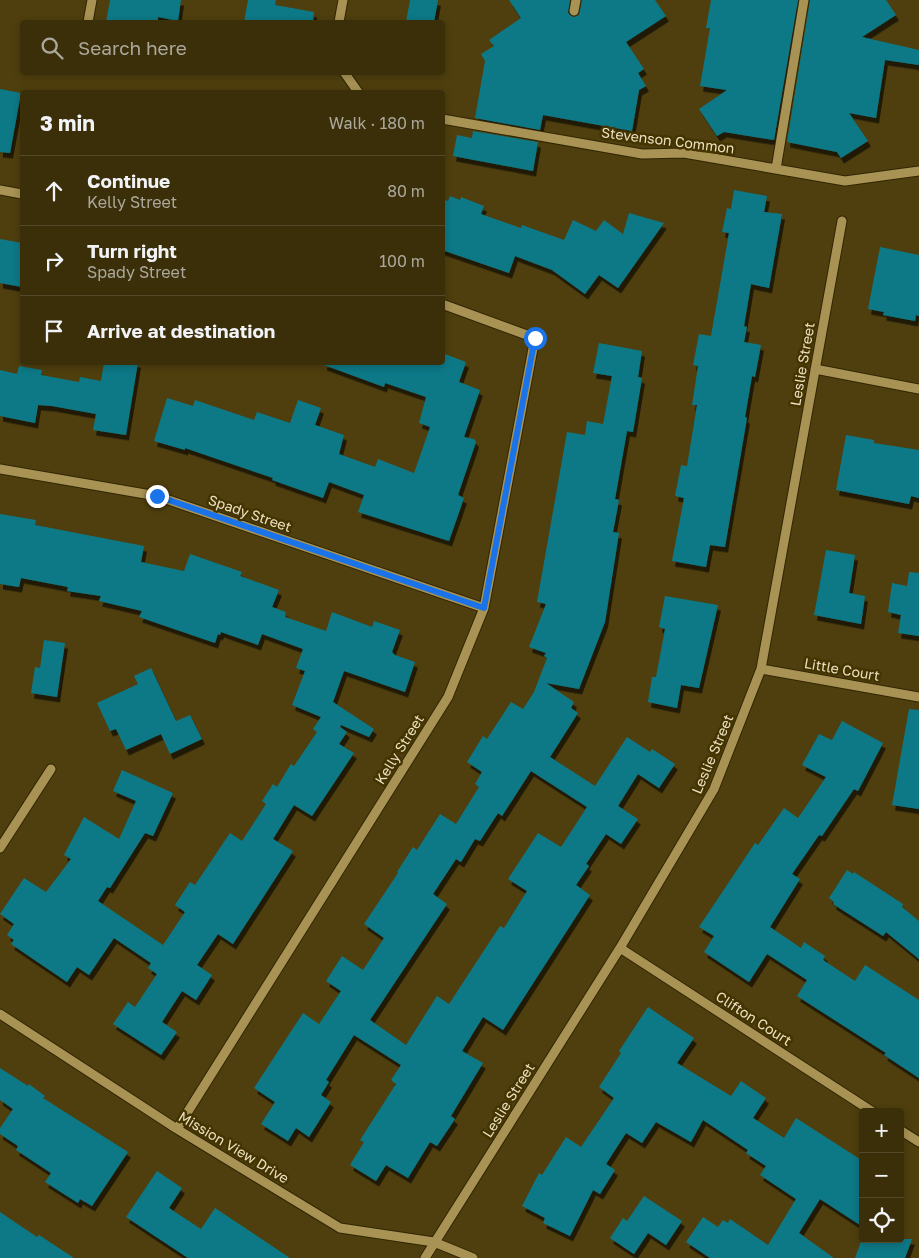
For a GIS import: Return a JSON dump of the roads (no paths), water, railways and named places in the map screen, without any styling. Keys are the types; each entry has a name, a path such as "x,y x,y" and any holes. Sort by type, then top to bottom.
{"street":[{"path":"88,20 92,0"},
{"path":"339,20 343,0"},
{"path":"574,11 576,0"},
{"path":"776,169 804,0"},
{"path":"346,75 357,90"},
{"name":"Stevenson Common","path":"445,119 642,154 684,153 845,181 919,171"},
{"path":"0,190 20,194"},
{"name":"Leslie Street","path":"425,1258 620,948 714,789 761,668 842,221"},
{"name":"Kelly Street","path":"177,1129 448,697 484,608 535,338 445,305"},
{"path":"815,369 919,389"},
{"name":"Spady Street","path":"0,469 157,496 484,608"},
{"name":"Little Court","path":"761,668 919,697"},
{"path":"0,848 50,769"},
{"name":"Clifton Court","path":"620,948 867,1108"},
{"name":"Mission View Drive","path":"0,1014 177,1129 340,1228 434,1242 473,1258"},
{"path":"904,1133 919,1142"}]}
